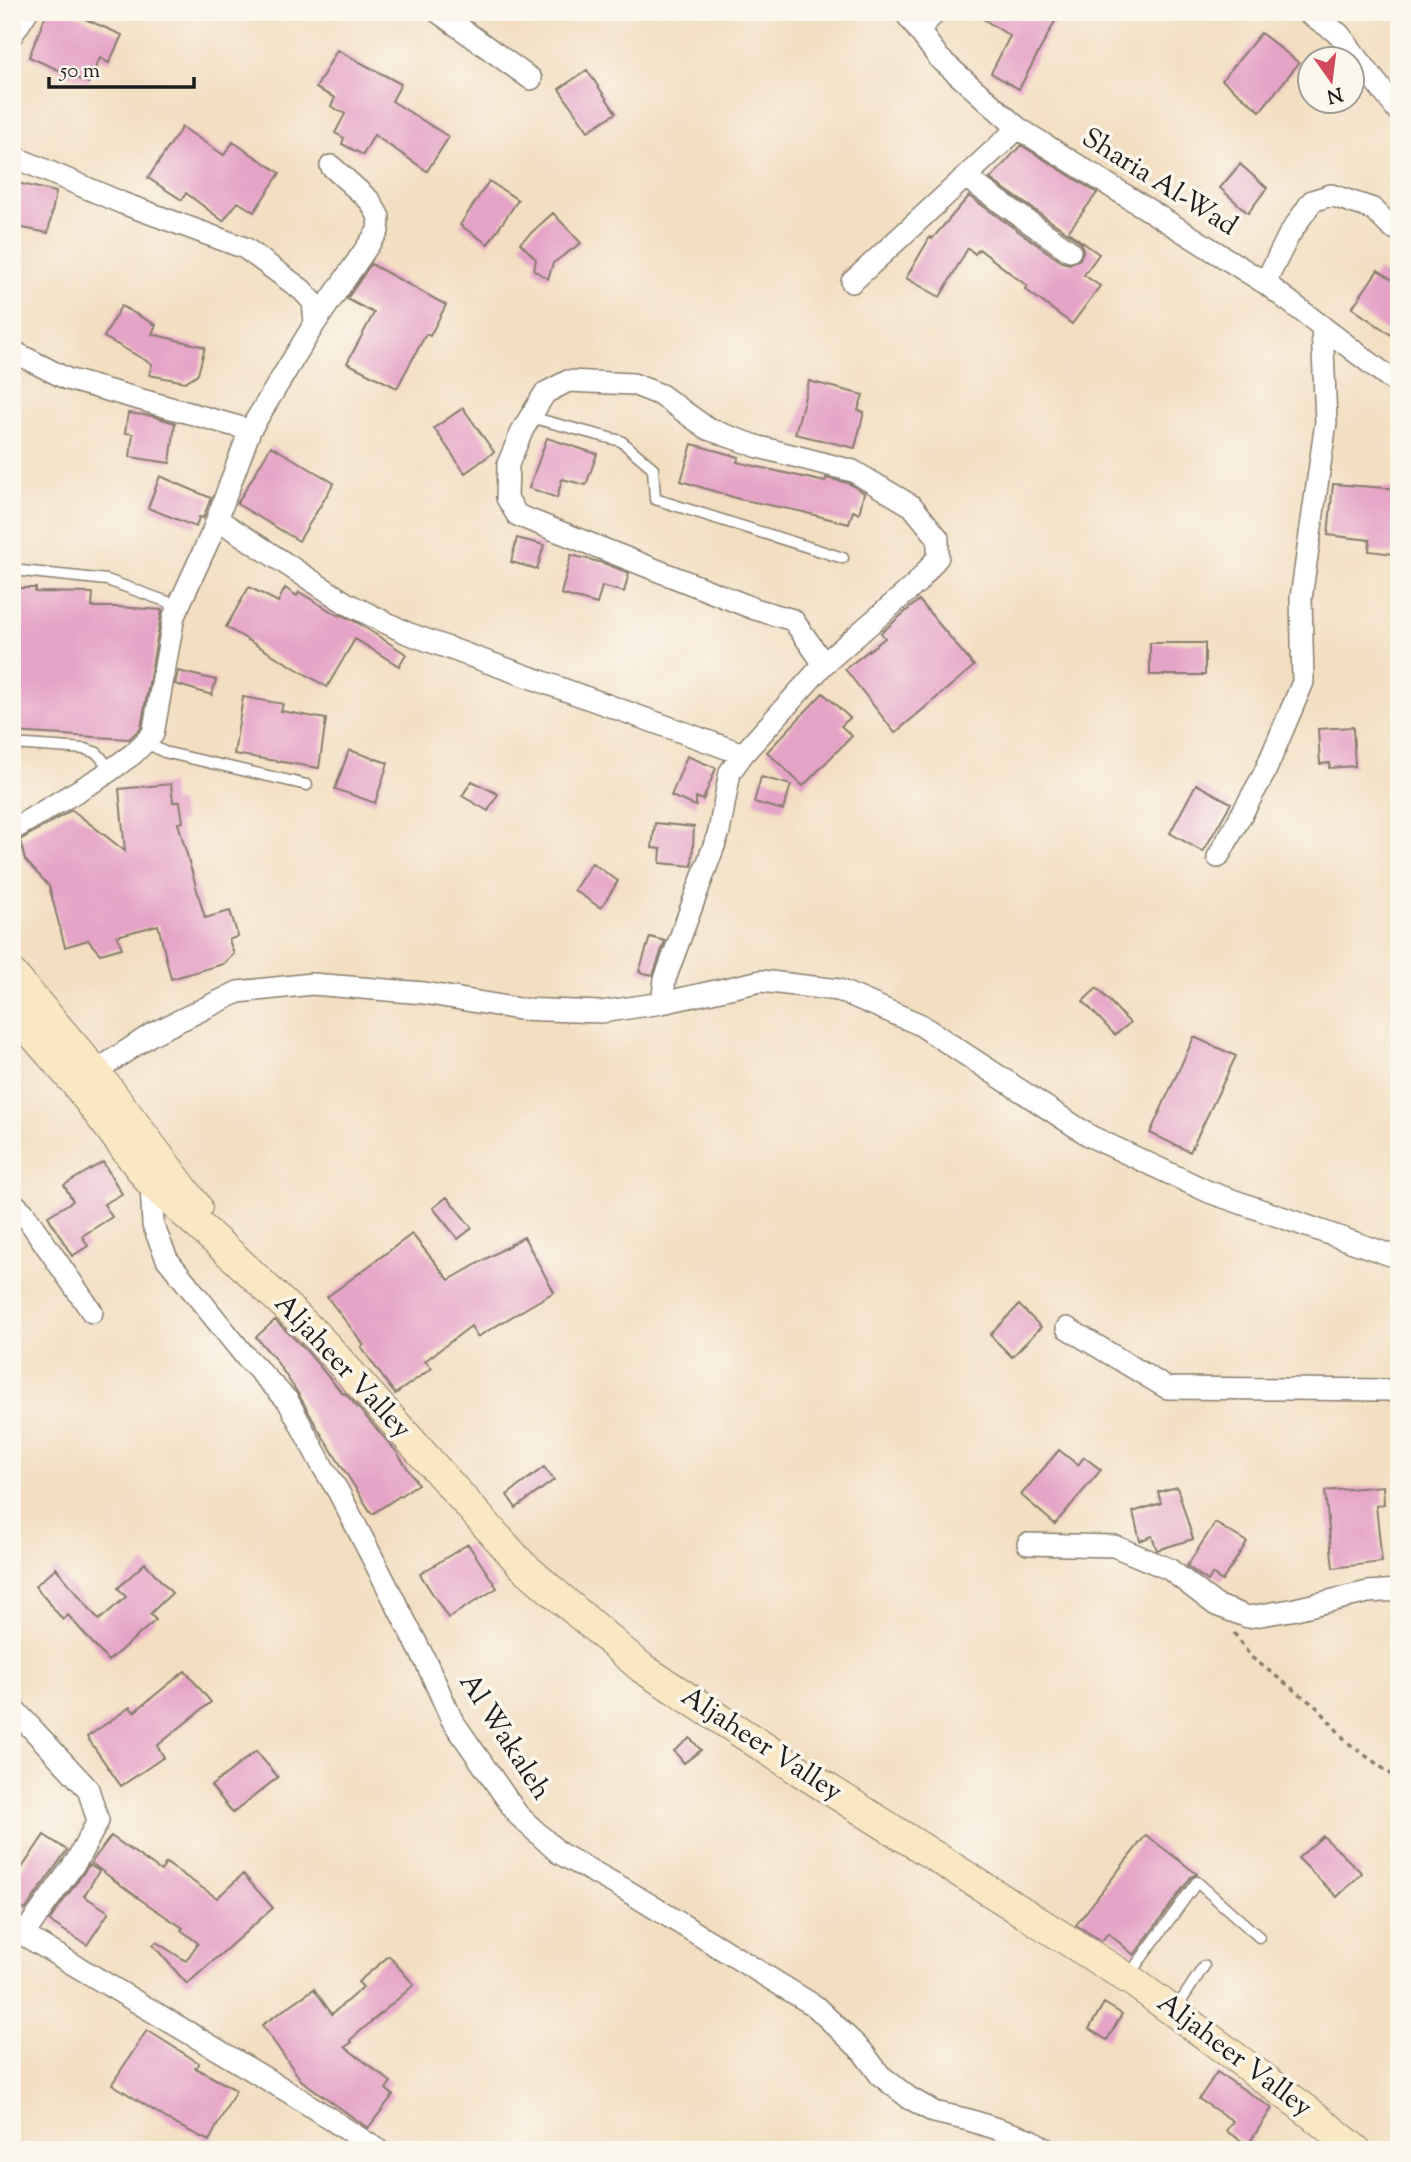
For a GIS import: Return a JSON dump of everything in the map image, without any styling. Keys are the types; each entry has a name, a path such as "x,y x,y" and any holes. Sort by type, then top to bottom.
{"street":[{"path":"12,35 27,12"},
{"path":"438,12 531,79"},
{"name":"Sharia Al-Wad","path":"905,12 939,58 1018,128 1265,283 1399,385"},
{"path":"918,30 936,12"},
{"path":"1307,12 1339,34 1399,112"},
{"path":"852,282 1018,128"},
{"path":"12,156 122,203 245,248 302,290 313,302 315,323"},
{"path":"12,830 111,770 133,754 153,734 174,615 217,519 250,430 315,323 378,231 379,217 370,201 331,166"},
{"path":"965,177 1070,251"},
{"path":"1265,283 1289,235 1312,201 1331,195 1373,209 1391,228 1399,230"},
{"path":"1218,857 1264,774 1303,682 1301,598 1326,422 1322,326"},
{"path":"12,351 67,379 250,430"},
{"path":"662,1003 665,979 719,832 730,772 824,664 917,583 937,557 938,538 912,506 853,471 760,447 708,429 661,395 633,384 568,381 545,393 523,429 508,464 507,498 517,515 755,608 793,620 824,664"},
{"path":"217,519 346,603 407,633 743,754"},
{"name":"Aljaheer Valley","path":"12,974 86,1078 151,1183 318,1337 522,1565 642,1668 1127,1978 1308,2111 1356,2150"},
{"path":"86,1078 152,1034 238,992 312,984 424,993 519,1009 601,1012 662,1003 761,981 839,990 919,1024 1090,1136 1209,1192 1399,1258"},
{"name":"Aljaheer Valley","path":"12,1010 86,1078 235,1258"},
{"name":"Al Wakaleh","path":"151,1183 153,1225 167,1259 245,1356 288,1401 338,1491 426,1662 452,1720 518,1815 559,1853 624,1889 816,2006 862,2051 880,2076 908,2097 934,2112 1031,2140 1047,2150"},
{"path":"12,1202 23,1212 92,1312"},
{"path":"1067,1328 1167,1388 1399,1391"},
{"path":"1028,1544 1114,1546 1169,1569 1216,1605 1248,1617 1368,1592 1399,1590"},
{"path":"12,1707 88,1789 98,1821 77,1860 18,1931 292,2094 378,2150"}],"lane":[{"path":"530,417 621,441 653,468 655,499 843,558"},
{"path":"12,570 107,580 178,606"},
{"path":"145,742 164,752 307,785"},
{"path":"12,744 85,749 97,753 111,770"},
{"path":"1127,1978 1197,1882 1259,1937"},
{"path":"1174,2012 1204,1966"}],"path":[{"path":"1216,1605 1251,1657 1319,1709 1347,1742 1399,1780"}],"building":[{"path":"47,12 69,12 122,35 109,63 100,58 88,83 29,57"},
{"path":"972,12 1060,12 1019,89 991,73 1010,36"},
{"path":"1261,33 1296,61 1296,67 1260,111 1222,80"},
{"path":"337,50 401,84 392,101 449,137 427,171 374,135 363,155 342,144 344,138 335,133 345,114 331,106 335,98 316,88"},
{"path":"587,70 616,113 588,131 559,89"},
{"path":"182,127 224,155 233,142 280,173 254,212 238,202 223,221 186,193 182,200 148,178"},
{"path":"1021,145 1097,193 1068,232 1099,254 1084,275 1100,286 1072,324 1025,289 1027,286 979,249 975,254 968,248 940,297 906,278 930,237 932,239 969,196 1062,262 1069,264 1080,259 1083,251 1078,240 990,179"},
{"path":"1240,164 1267,188 1248,213 1220,188"},
{"path":"489,181 518,200 488,244 460,225"},
{"path":"17,183 56,192 48,233 12,226 12,205"},
{"path":"553,213 581,243 553,263 548,279 534,270 536,259 520,243"},
{"path":"371,264 446,305 430,336 426,334 397,388 347,363 374,313 347,299"},
{"path":"1378,270 1399,284 1399,340 1352,308"},
{"path":"121,306 156,325 152,334 205,347 198,374 185,382 149,375 152,364 104,337"},
{"path":"809,381 863,395 858,410 864,412 855,448 795,434"},
{"path":"463,408 494,452 465,473 434,428"},
{"path":"128,413 175,423 170,463 130,457 133,434 125,433"},
{"path":"547,438 597,454 586,485 562,479 557,498 529,488"},
{"path":"692,444 739,457 737,462 825,482 826,478 848,483 864,493 859,514 853,511 849,524 739,499 681,481"},
{"path":"271,446 334,483 299,541 237,504"},
{"path":"160,476 211,498 196,527 148,508"},
{"path":"1333,484 1399,489 1393,554 1369,551 1370,540 1328,535"},
{"path":"517,538 544,545 537,569 511,562"},
{"path":"571,555 629,573 624,592 602,586 597,604 561,594"},
{"path":"249,587 278,602 285,588 297,596 299,592 339,616 340,614 358,623 406,654 399,666 355,639 327,687 226,627"},
{"path":"17,588 36,588 35,592 93,593 92,607 162,610 141,728 129,739 12,732"},
{"path":"919,600 974,666 895,733 845,669 885,638 881,633"},
{"path":"1150,643 1205,643 1205,675 1150,675"},
{"path":"178,671 216,680 212,695 175,684"},
{"path":"823,693 850,718 841,726 852,736 803,786 767,752"},
{"path":"243,697 283,704 281,711 326,719 319,768 234,754"},
{"path":"1353,727 1355,766 1329,768 1330,763 1320,764 1318,729"},
{"path":"349,750 388,763 375,803 335,789"},
{"path":"687,756 716,768 703,800 696,797 696,806 671,796"},
{"path":"761,777 791,785 783,810 754,802"},
{"path":"472,781 498,794 488,811 462,796"},
{"path":"171,784 173,802 180,802 183,822 178,823 205,918 230,911 238,936 229,940 234,954 223,964 171,979 158,925 117,936 122,948 100,954 88,940 65,947 49,886 25,860 20,840 72,810 125,851 119,789"},
{"path":"1196,784 1231,803 1203,852 1170,833"},
{"path":"655,823 694,827 692,866 660,863 661,849 652,848"},
{"path":"592,863 618,881 601,908 574,890"},
{"path":"650,937 665,941 653,975 639,972"},
{"path":"1097,988 1130,1023 1115,1035 1083,1001"},
{"path":"1194,1037 1236,1056 1190,1152 1150,1133"},
{"path":"103,1162 122,1194 104,1204 112,1217 82,1236 88,1246 72,1256 48,1216 73,1201 64,1185"},
{"path":"447,1197 472,1228 458,1239 433,1208"},
{"path":"412,1234 449,1280 524,1237 554,1292 477,1337 471,1326 425,1361 432,1368 395,1394 361,1347 364,1345 327,1297"},
{"path":"1019,1305 1041,1327 1012,1357 990,1335"},
{"path":"275,1320 305,1349 396,1451 418,1484 372,1514 299,1395 275,1359 256,1337"},
{"path":"1059,1450 1078,1465 1084,1457 1101,1470 1055,1524 1021,1495"},
{"path":"544,1467 554,1480 516,1508 507,1495"},
{"path":"1383,1486 1384,1504 1376,1506 1382,1562 1333,1568 1325,1491"},
{"path":"1177,1487 1193,1539 1157,1550 1152,1536 1140,1541 1133,1512 1161,1503 1158,1492"},
{"path":"1215,1523 1247,1542 1222,1581 1212,1574 1208,1581 1187,1566"},
{"path":"468,1544 497,1588 448,1618 420,1574"},
{"path":"145,1563 172,1593 150,1614 156,1620 108,1661 68,1615 63,1620 35,1586 56,1568 99,1620 126,1597 118,1588"},
{"path":"185,1671 211,1702 157,1746 164,1757 121,1786 87,1737 130,1707 134,1712"},
{"path":"690,1738 701,1750 684,1763 674,1751"},
{"path":"256,1751 278,1777 233,1813 211,1786"},
{"path":"44,1835 67,1850 25,1910 12,1902 12,1883"},
{"path":"1146,1835 1197,1874 1191,1877 1134,1955 1108,1933 1102,1941 1076,1925"},
{"path":"111,1836 161,1871 166,1863 217,1898 243,1874 273,1908 187,1984 153,1945 156,1942 186,1961 198,1943 181,1930 183,1928 91,1863"},
{"path":"1323,1836 1362,1873 1337,1897 1298,1858"},
{"path":"89,1865 99,1871 84,1896 109,1912 87,1945 49,1921"},
{"path":"389,1956 414,1985 345,2047 391,2082 386,2089 393,2095 368,2128 301,2080 262,2025 314,1989 332,2014 363,1987 358,1982"},
{"path":"1104,2003 1122,2014 1107,2040 1089,2029"},
{"path":"147,2030 199,2063 195,2068 236,2090 209,2141 175,2124 112,2084"},
{"path":"1217,2072 1272,2108 1248,2145 1226,2131 1233,2121 1199,2099"}]}
